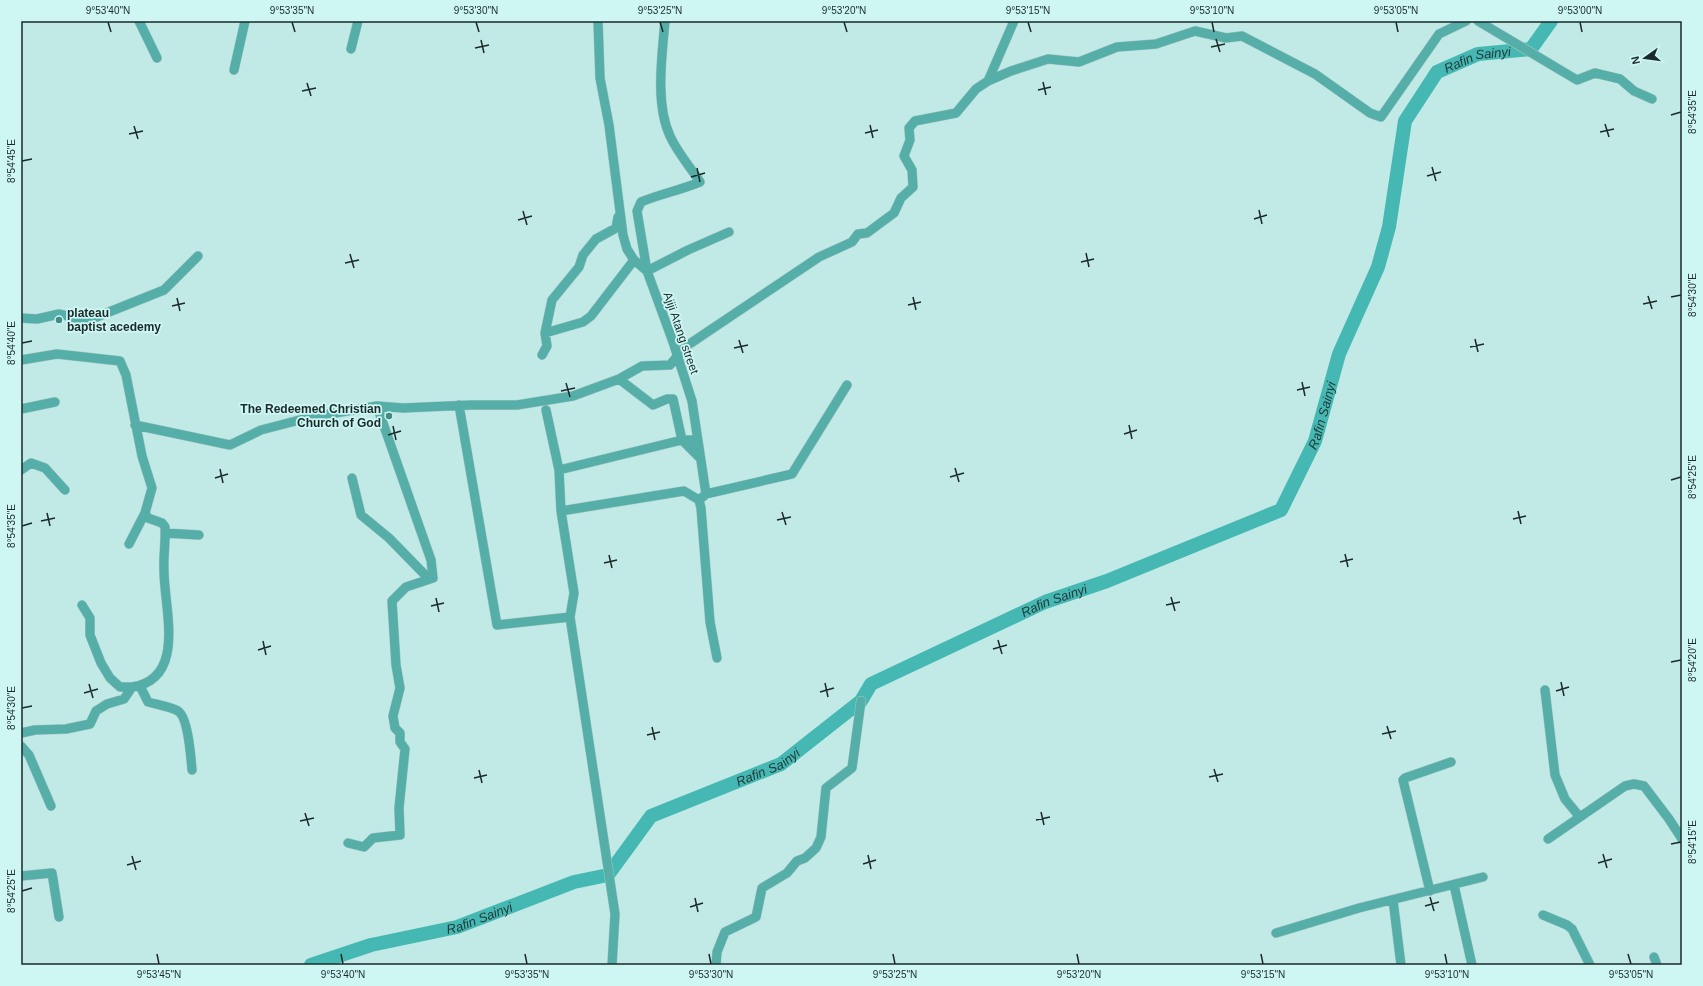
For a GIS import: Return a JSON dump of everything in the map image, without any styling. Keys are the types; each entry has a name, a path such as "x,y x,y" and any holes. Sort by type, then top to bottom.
{"street":[{"path":"139,21 157,58"},
{"path":"234,70 245,21"},
{"path":"351,49 358,21"},
{"name":"Ajiji Atang street","path":"598,21 600,78 609,125 626,249 634,260 647,271 673,342 692,402 706,494"},
{"path":"665,21 662,113 670,137 700,182 678,191 658,195 641,202 637,211 647,271 688,250 729,232"},
{"path":"988,80 1014,21"},
{"path":"136,425 230,445 261,430 310,417 377,406 403,408 459,405 517,405 573,396 619,379 642,366 670,365 685,347 819,257 852,242 858,234 867,233 894,213 901,198 913,187 912,170 904,156 910,140 909,128 915,121 956,113 976,89 988,80 1048,59 1079,62 1117,47 1156,44 1195,31 1226,38 1242,36 1315,74 1370,113 1381,118 1439,34 1466,21"},
{"path":"1478,21 1576,80 1595,73 1620,79 1634,91 1652,98"},
{"path":"542,355 547,346 545,333 552,300 579,267 583,255 596,239 616,228 620,207"},
{"path":"21,318 37,320 60,314 76,318 94,318 164,290 198,256"},
{"path":"545,333 583,322 591,316 634,260"},
{"path":"21,360 57,354 120,361 126,375 145,469 152,488 145,513 129,544"},
{"path":"619,379 653,405 667,399 673,399 682,440 700,457"},
{"path":"699,500 706,494 792,474 847,385"},
{"path":"21,409 55,402"},
{"path":"459,405 497,625 570,617"},
{"path":"348,843 364,847 373,838 400,834 399,808 405,749 400,742 400,733 395,728 393,716 400,688 396,665 392,601 406,587 433,578 430,560 377,406"},
{"path":"546,410 559,470 561,511 574,593 570,617 615,914 612,965"},
{"path":"559,470 682,440 698,440"},
{"path":"21,470 31,463 39,464 66,490"},
{"path":"352,478 361,516 389,538 429,579"},
{"path":"561,511 684,491 699,500 701,508 710,622 717,658"},
{"path":"21,733 35,730 66,729 90,724 96,711 106,704 124,698 136,687 157,676 163,665 169,646 169,626 164,571 166,533 162,523 148,518 145,513"},
{"path":"166,533 199,535"},
{"path":"82,605 90,618 90,635 101,663 110,678 120,687 136,687"},
{"path":"136,687 148,702 178,711 182,716 186,732 190,738 192,770"},
{"path":"1545,690 1555,775 1565,799 1579,816"},
{"path":"716,965 718,952 725,932 756,917 762,888 787,873 797,861 805,858 816,848 821,837 826,788 852,768 861,701"},
{"path":"21,746 29,755 51,806"},
{"path":"1430,891 1403,786 1403,780 1451,762"},
{"path":"1548,839 1579,816 1625,786 1634,784 1644,786 1682,839"},
{"path":"21,876 52,873 59,917"},
{"path":"1276,933 1393,900 1483,877"},
{"path":"1454,885 1472,965"},
{"path":"1393,900 1401,965"},
{"path":"1543,915 1567,924 1572,929 1590,965"}],"waterway":[{"name":"Rafin Sainyi","path":"311,965 371,945 457,927 574,882 608,875 651,816 781,764 861,701 871,684 1045,602 1107,581 1281,510 1315,441 1339,354 1378,267 1389,227 1405,121 1437,72 1478,54 1531,49 1551,21"}],"place":[{"name":"plateau baptist acedemy","path":"59,320"},
{"name":"The Redeemed Christian Church of God","path":"389,416"}]}
